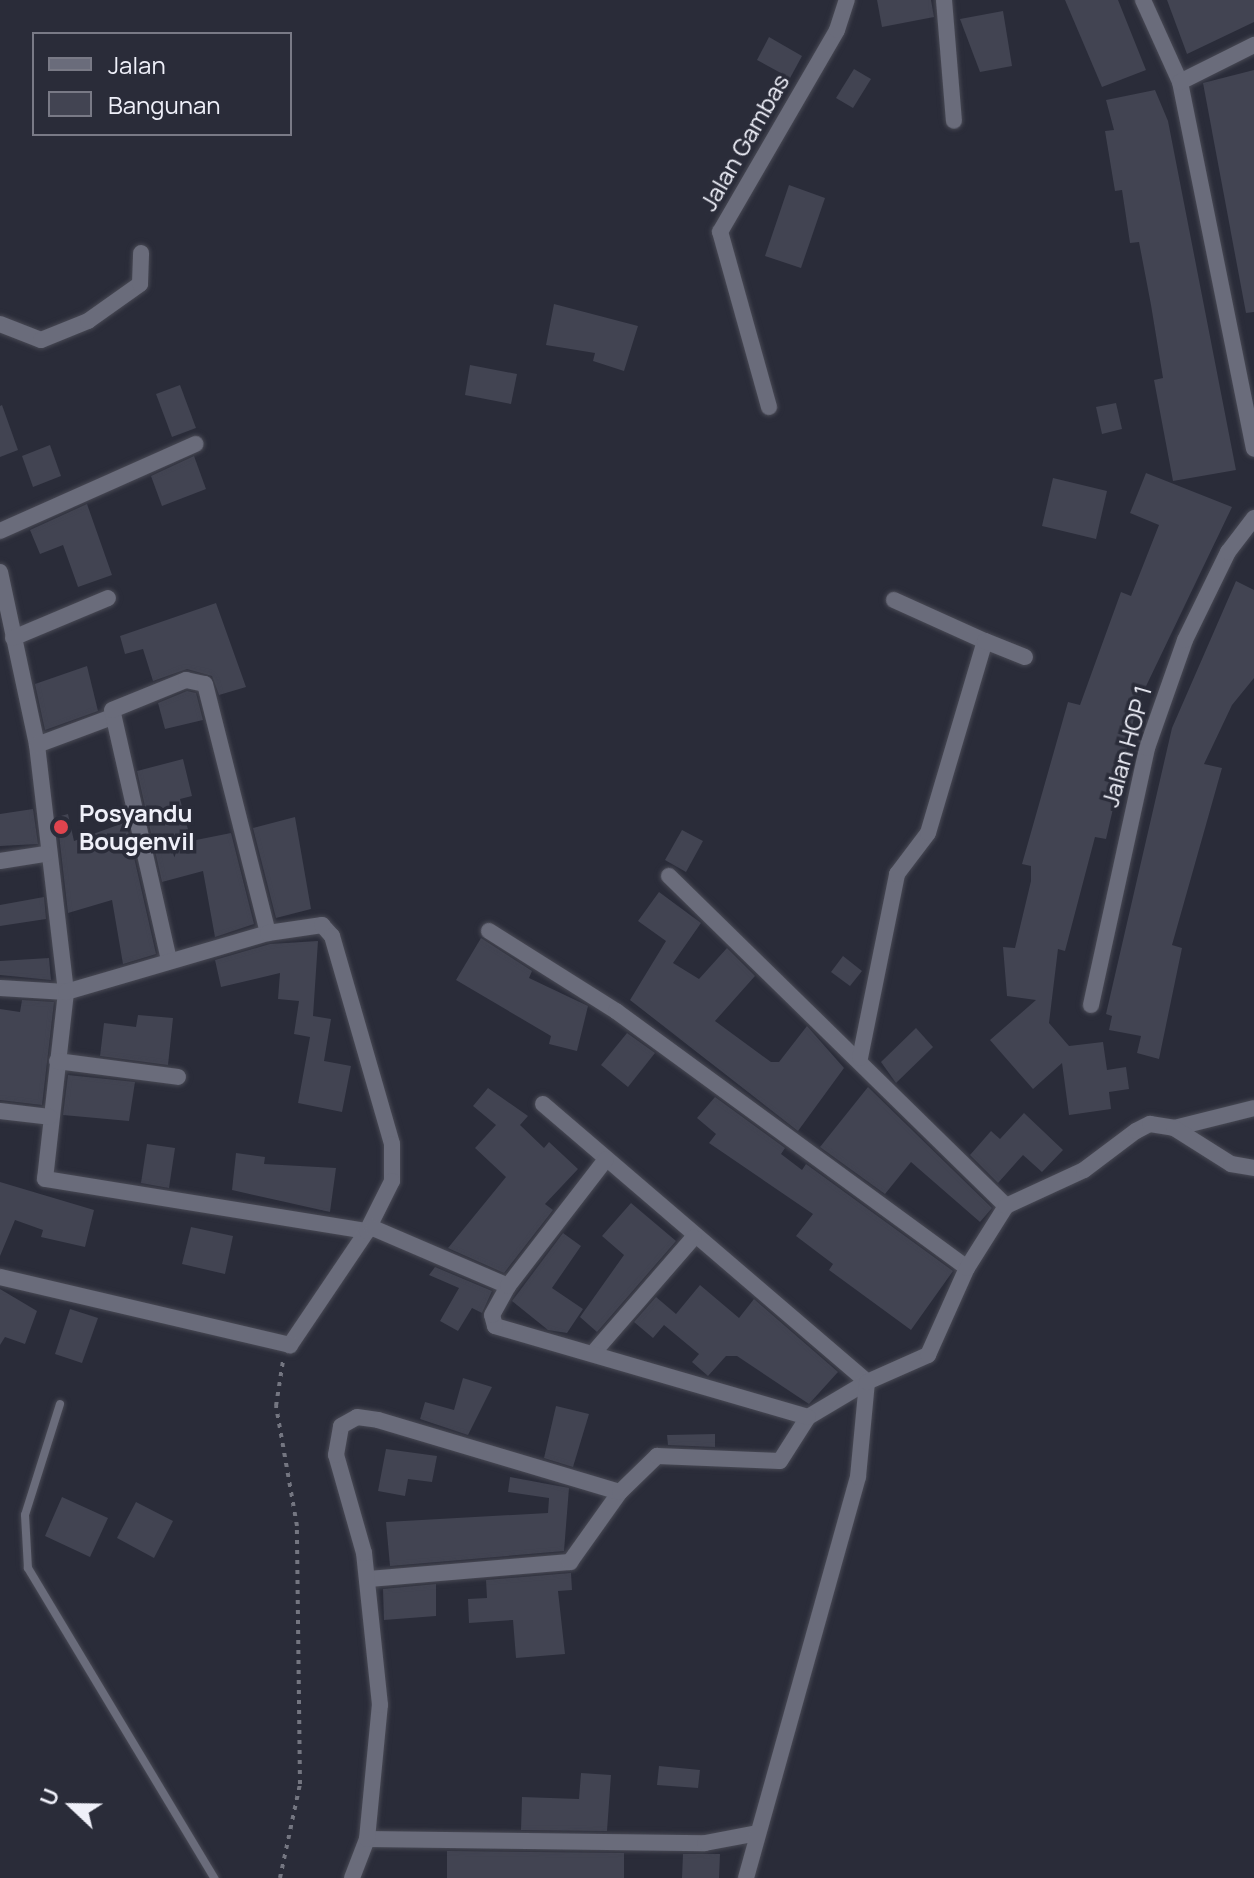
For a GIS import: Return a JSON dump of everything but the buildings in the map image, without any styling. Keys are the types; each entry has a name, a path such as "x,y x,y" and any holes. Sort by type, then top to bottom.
{"street":[{"name":"Jalan Gambas","path":"769,407 720,232 837,30 847,0"},
{"path":"944,0 954,121"},
{"path":"1143,0 1180,82 1254,449"},
{"path":"1180,82 1254,45"},
{"path":"0,324 41,340 88,321 140,284 141,253"},
{"path":"0,531 195,444"},
{"name":"Jalan HOP 1","path":"1091,1005 1147,748 1185,640 1228,552 1254,518"},
{"path":"0,572 37,745 45,854 66,992 43,1173 54,1186 403,1237 508,1286"},
{"path":"13,638 108,598"},
{"path":"894,600 1025,657"},
{"path":"860,1058 897,874 928,833 985,641"},
{"path":"169,960 112,717 118,703 186,680 205,684 268,933"},
{"path":"37,745 112,717"},
{"path":"0,861 45,854"},
{"path":"669,876 860,1058 1006,1206"},
{"path":"0,988 66,992 169,960 316,923 332,936 392,1144 392,1181 370,1230 290,1345 0,1277"},
{"path":"489,931 616,1011 967,1268"},
{"path":"57,1061 178,1077"},
{"path":"543,1104 694,1237 867,1382"},
{"path":"1174,1128 1254,1108"},
{"path":"0,1111 50,1117"},
{"path":"368,1579 570,1562 620,1492 657,1456 780,1461 808,1417 867,1382 928,1355 967,1268 1006,1206 1084,1170 1150,1124 1174,1128 1231,1164 1254,1168"},
{"path":"606,1159 508,1286 492,1315 495,1326 594,1352 808,1417"},
{"path":"594,1352 694,1237"},
{"path":"746,1878 753,1834 858,1477 867,1382"},
{"path":"352,1878 367,1839 380,1705 368,1579 336,1455 341,1426 357,1417 620,1492"},
{"path":"367,1839 705,1843 753,1834"}],"lane":[{"path":"60,1404 25,1515 28,1568 214,1878"}],"path":[{"path":"280,1878 300,1784 299,1554 276,1406 290,1345"}],"place":[{"name":"Posyandu Bougenvil","path":"61,827"}]}
